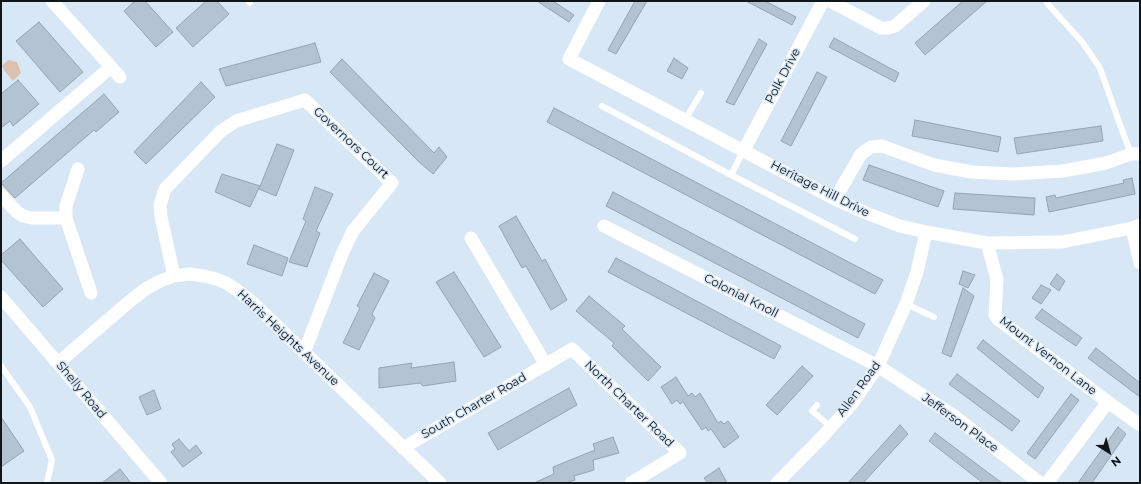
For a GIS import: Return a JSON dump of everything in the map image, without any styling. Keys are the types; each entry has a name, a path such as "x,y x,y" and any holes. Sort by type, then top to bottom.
{"street":[{"path":"52,1 120,77"},
{"name":"Heritage Hill Drive","path":"599,1 569,59 835,199 866,213 900,226 987,243 1062,242 1136,227"},
{"name":"Polk Drive","path":"744,150 823,1"},
{"path":"830,1 881,28 895,26 924,1"},
{"path":"1,161 111,67"},
{"name":"Governors Court","path":"174,276 161,216 160,205 166,189 220,132 236,121 305,100 392,183 352,231 304,353"},
{"path":"835,199 861,154 871,147 882,146 934,165 972,172 1013,174 1063,171 1106,163 1136,154"},
{"path":"78,169 66,206 66,218 91,293"},
{"path":"1,196 23,216 32,218 66,218"},
{"name":"Colonial Knoll","path":"604,226 878,366"},
{"path":"1136,227 1140,263"},
{"name":"Allen Road","path":"784,481 850,405 878,366 906,304 917,272 926,232"},
{"path":"471,238 546,365"},
{"name":"Mount Vernon Lane","path":"987,243 997,279 995,315 998,319 1140,425"},
{"name":"Harris Heights Avenue","path":"58,363 147,288 174,276 190,274 204,276 226,283 252,302 440,483"},
{"name":"Shelly Road","path":"1,297 161,483"},
{"name":"South Charter Road","path":"403,448 572,349"},
{"name":"North Charter Road","path":"572,349 680,453 631,483"},
{"name":"Jefferson Place","path":"878,366 954,416 1040,483"},
{"path":"1047,483 1108,402"}],"lane":[{"path":"1047,3 1083,43 1100,68 1119,122 1136,154"},
{"path":"685,120 701,93"},
{"path":"602,106 855,239"},
{"path":"731,175 744,150"},
{"path":"906,304 934,317"},
{"path":"1,366 30,407 52,460 47,483"},
{"path":"817,405 812,411 831,427"}],"shaded area":[{"path":"8,60 17,62 21,73 13,81 2,66"}],"building":[{"path":"135,1 145,1 173,32 156,47 124,11"},
{"path":"206,1 217,1 229,14 193,47 176,28"},
{"path":"537,1 553,1 574,15 569,22"},
{"path":"635,1 647,1 616,54 608,50"},
{"path":"746,1 765,1 796,17 792,25"},
{"path":"963,1 987,1 925,55 915,43"},
{"path":"39,22 83,72 60,92 16,41"},
{"path":"834,38 899,73 895,82 829,47"},
{"path":"759,39 767,44 734,105 726,102"},
{"path":"315,43 321,62 226,86 219,69"},
{"path":"674,58 688,68 682,79 667,71"},
{"path":"342,59 434,153 439,147 447,157 433,174 418,161 330,72"},
{"path":"817,72 827,77 791,146 781,141"},
{"path":"18,80 39,104 13,126 10,121 1,128 1,94"},
{"path":"201,82 215,97 146,164 134,152"},
{"path":"104,94 119,112 96,132 94,130 15,198 1,183"},
{"path":"554,108 883,280 875,294 547,122"},
{"path":"915,120 1001,137 998,152 912,136"},
{"path":"1101,126 1103,141 1017,154 1014,138"},
{"path":"277,144 294,150 276,196 259,189"},
{"path":"869,165 944,191 938,207 863,180"},
{"path":"222,174 260,186 250,207 215,192"},
{"path":"1132,178 1135,194 1049,212 1046,197 1055,195 1056,198 1124,183 1123,180"},
{"path":"315,187 333,194 316,231 320,233 307,267 289,262 306,221 303,219"},
{"path":"613,192 865,324 858,338 606,206"},
{"path":"955,193 1035,198 1034,215 953,209"},
{"path":"516,216 542,261 545,259 567,300 551,310 526,266 522,268 499,226"},
{"path":"20,239 63,289 43,307 1,260 1,255"},
{"path":"254,245 288,258 282,276 247,264"},
{"path":"616,258 781,346 774,359 608,272"},
{"path":"963,271 975,275 968,288 959,284"},
{"path":"454,272 501,347 484,357 436,282"},
{"path":"374,273 389,281 372,314 375,318 359,350 343,343 360,308 357,306"},
{"path":"1057,274 1065,281 1059,291 1050,284"},
{"path":"1041,285 1051,290 1041,304 1032,298"},
{"path":"963,288 974,296 951,357 942,353"},
{"path":"589,296 625,326 622,329 661,367 648,381 612,346 614,343 576,311"},
{"path":"1042,309 1082,338 1076,346 1035,318"},
{"path":"983,340 1044,388 1038,398 977,348"},
{"path":"1096,348 1140,383 1140,397 1088,358"},
{"path":"454,362 456,381 423,386 420,383 379,388 379,368 412,363 411,368"},
{"path":"802,366 813,376 777,415 766,405"},
{"path":"957,374 1020,421 1012,431 949,384"},
{"path":"676,377 688,396 692,393 695,397 700,393 718,423 721,421 724,424 728,421 739,437 724,448 711,429 708,431 706,427 702,430 683,402 680,404 677,400 672,404 661,387"},
{"path":"569,388 577,405 498,450 488,433"},
{"path":"154,390 161,409 147,415 139,397"},
{"path":"1071,394 1079,400 1035,459 1027,453"},
{"path":"1,417 24,451 1,467"},
{"path":"900,425 908,434 863,483 848,483"},
{"path":"1118,427 1126,434 1092,483 1078,483"},
{"path":"935,433 1002,483 983,483 929,441"},
{"path":"613,437 619,453 593,460 594,470 574,476 575,480 565,483 534,483 554,474 553,467 595,450 593,444"},
{"path":"179,439 189,451 196,445 202,453 183,467 171,452 175,449 172,444"},
{"path":"719,468 727,483 708,483 704,478"},
{"path":"120,469 131,483 102,483"}]}
